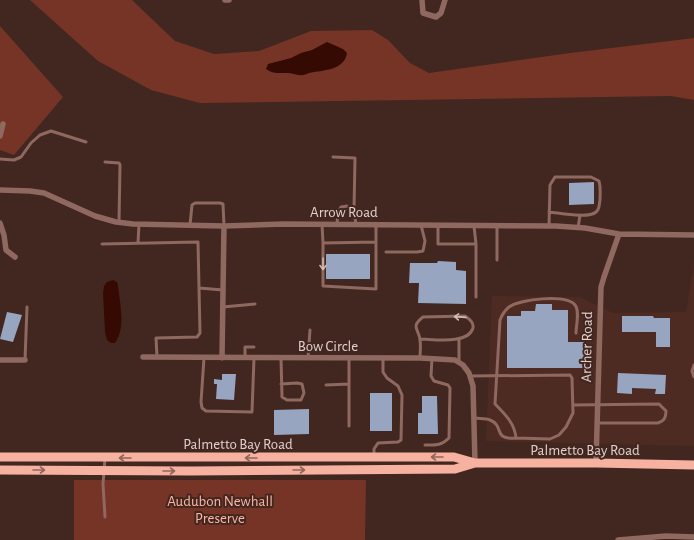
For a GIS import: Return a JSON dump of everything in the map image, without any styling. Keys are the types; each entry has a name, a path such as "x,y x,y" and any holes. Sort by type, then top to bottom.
{"highway":[{"name":"Palmetto Bay Road","path":"0,457 454,457 475,463 694,465"},
{"name":"Palmetto Bay Road","path":"0,470 455,469 475,463"}],"street":[{"path":"225,0 230,0"},
{"path":"422,0 423,13 436,17 442,13 445,0"},
{"path":"0,136 3,124"},
{"name":"Arrow Road","path":"0,190 44,193 95,216 119,222 139,224 224,226 322,224 549,226 578,228 619,234 694,235"},
{"path":"0,223 4,235 6,250 15,257"},
{"path":"222,358 224,226"},
{"name":"Archer Road","path":"596,463 601,287 619,234"},
{"name":"Bow Circle","path":"143,357 349,359 432,358 450,359 460,362"},
{"path":"0,360 25,360"},
{"path":"460,362 471,376 473,386 475,463"},
{"path":"618,540 666,536 694,537"}],"lane":[{"path":"0,159 14,160 21,157 31,143 40,136 51,131 86,142"},
{"path":"333,157 355,158 354,210 356,224"},
{"path":"105,162 119,163 120,165 119,222"},
{"path":"549,212 580,215 591,215 596,212 599,208 599,181 591,176 555,177 550,185 549,212 549,226"},
{"path":"190,225 192,205 195,203 220,203 223,204 224,226"},
{"path":"337,224 338,212 341,207 347,206 354,210"},
{"path":"578,228 580,215"},
{"path":"138,243 139,224"},
{"path":"322,224 322,286 376,289 376,224"},
{"path":"386,252 417,252 423,250 424,241 421,225"},
{"path":"438,225 438,244 476,244"},
{"path":"474,225 476,244 476,297"},
{"path":"497,225 497,260"},
{"path":"102,244 198,242 200,333 197,337 156,338 157,357"},
{"path":"323,243 376,242"},
{"path":"199,288 223,290"},
{"path":"516,438 510,421 495,404 500,320 503,313 509,307 520,302 560,299 568,301 575,305 577,310 576,333"},
{"path":"223,306 255,304"},
{"path":"25,360 27,307"},
{"path":"420,339 459,339 468,335 473,329 473,325 470,319 465,316 423,317 416,324 416,330 420,339 420,358"},
{"path":"308,358 310,330"},
{"path":"459,339 460,362"},
{"path":"245,358 246,347 254,347"},
{"path":"204,358 201,402 202,408 206,411 252,412 254,358"},
{"path":"281,358 281,384 282,397 283,399 301,400 304,394 302,384 297,382 281,384"},
{"path":"425,445 440,445 449,438 450,388 448,385 434,381 431,376 432,358"},
{"path":"349,359 349,426"},
{"path":"374,457 374,449 378,443 398,442 401,440 402,394 398,386 387,378 383,372 383,359"},
{"path":"694,365 692,371 694,377"},
{"path":"471,376 570,375 572,378 573,413 566,427 559,436 550,439 506,439 490,420 474,418"},
{"path":"326,385 349,384"},
{"path":"572,405 660,404 666,411 666,416 663,421 658,423 597,423"},
{"path":"105,458 105,517"}],"shaded area":[{"path":"327,42 343,49 347,53 342,63 332,69 301,75 279,73 266,69 268,64 291,58 312,50"},
{"path":"694,264 694,446 486,441 492,296 580,297 613,313 686,312"},
{"path":"113,280 117,282 118,286 121,308 121,323 115,343 111,343 107,340 105,332 103,293 104,286 107,282"}],"green space":[{"path":"30,0 132,0 175,41 214,54 259,51 311,31 372,30 388,40 410,63 429,73 570,53 694,38 694,100 671,96 200,103 151,90 98,61"},
{"path":"0,26 63,97 14,155 0,150"},
{"name":"Audubon Newhall Preserve","path":"74,480 366,480 365,540 74,540"}],"building":[{"path":"594,182 594,204 569,205 569,183"},
{"path":"326,254 370,254 370,279 326,279"},
{"path":"438,261 456,262 456,270 466,271 466,304 418,303 419,283 409,283 410,263 437,263"},
{"path":"536,304 552,304 552,310 568,310 568,342 584,342 584,368 507,368 507,316 521,316 521,311 535,311"},
{"path":"7,312 22,315 13,342 0,339"},
{"path":"622,316 653,316 654,318 670,318 670,347 656,347 656,332 622,332"},
{"path":"618,373 666,375 665,394 655,394 656,389 632,388 632,394 617,393"},
{"path":"222,374 236,374 234,400 216,399 217,384 214,384 214,379 222,380"},
{"path":"370,393 392,393 392,431 370,431"},
{"path":"422,396 437,396 438,434 418,434 418,413 422,413"},
{"path":"309,409 309,434 274,435 274,410"}]}
